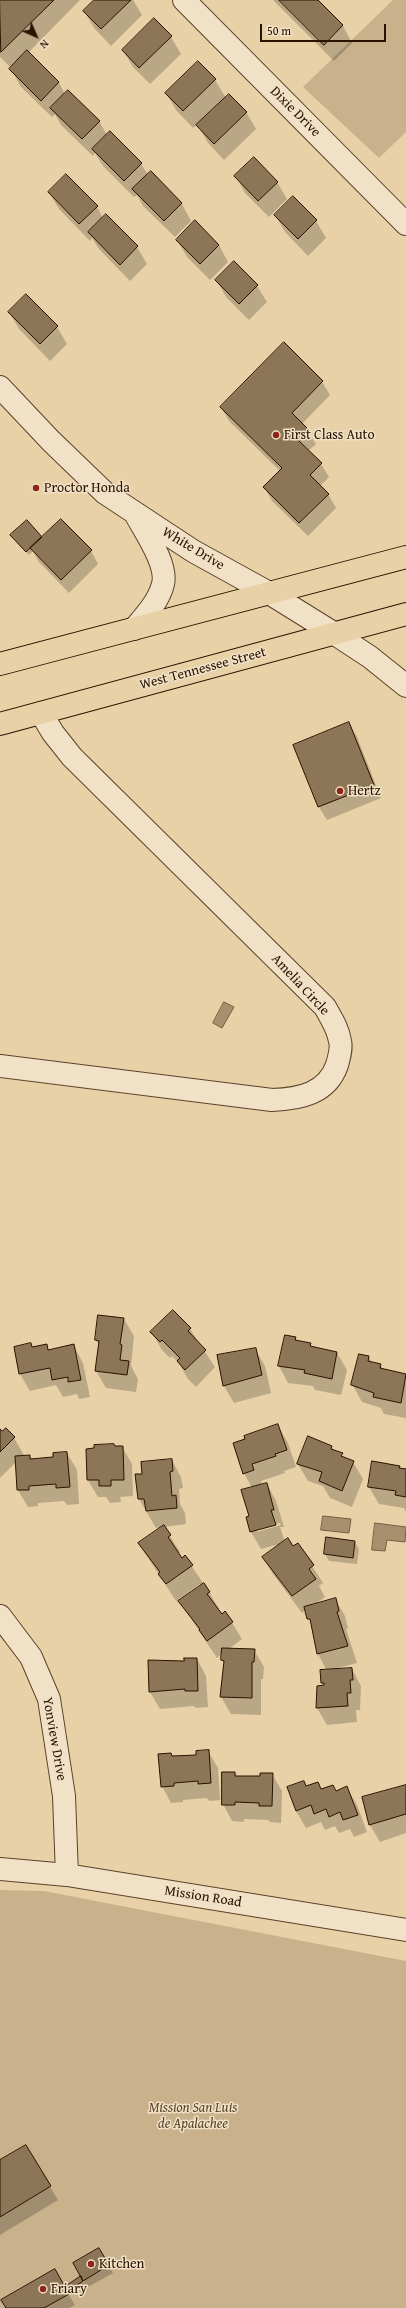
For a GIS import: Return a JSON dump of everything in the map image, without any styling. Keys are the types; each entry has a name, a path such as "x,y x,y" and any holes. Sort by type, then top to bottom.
{"main road":[{"path":"0,664 406,557"},
{"name":"West Tennessee Street","path":"0,724 406,614"}],"street":[{"name":"Dixie Drive","path":"184,0 406,224"},
{"name":"White Drive","path":"0,387 51,441 97,486 193,551 269,593 335,634 370,657 406,686"},
{"path":"134,629 151,608 164,584 163,572 158,555 135,512"},
{"name":"Amelia Circle","path":"0,1066 272,1100 292,1099 310,1094 323,1086 334,1073 339,1058 341,1042 336,1026 325,1008 72,757 53,733 41,713"},
{"name":"Yonview Drive","path":"0,1616 31,1657 50,1699 64,1796 67,1875"},
{"name":"Mission Road","path":"0,1869 67,1875 406,1930"}],"green space":[{"path":"393,0 406,0 406,132 379,158 303,87"},
{"name":"Mission San Luis de Apalachee","path":"0,1890 44,1891 406,1961 406,2308 0,2308"}],"shaded area":[{"path":"224,1002 234,1007 222,1028 213,1023"},
{"path":"323,1516 351,1519 349,1533 321,1530"},
{"path":"375,1523 406,1527 405,1542 387,1540 385,1551 372,1550"}],"building":[{"path":"0,0 54,0 1,52"},
{"path":"94,0 131,0 101,29 83,11"},
{"path":"279,0 318,0 343,25 324,45"},
{"path":"154,18 172,36 139,68 122,50"},
{"path":"27,50 59,82 41,101 9,69"},
{"path":"198,61 216,79 183,111 165,93"},
{"path":"68,90 100,121 82,139 50,108"},
{"path":"229,94 247,112 214,144 196,125"},
{"path":"110,131 142,163 124,181 92,149"},
{"path":"254,157 278,182 258,201 234,176"},
{"path":"151,171 182,203 164,221 132,189"},
{"path":"66,174 98,206 79,224 48,192"},
{"path":"293,196 317,220 298,239 274,215"},
{"path":"106,214 138,246 120,265 88,232"},
{"path":"195,220 219,245 200,264 176,240"},
{"path":"234,261 258,285 239,304 215,280"},
{"path":"26,294 58,326 40,344 8,312"},
{"name":"First Class Auto","path":"284,342 323,381 292,413 309,430 298,440 322,463 310,475 329,494 299,523 263,487 282,468 220,407"},
{"path":"61,519 92,550 61,580 30,548"},
{"path":"27,520 42,537 26,552 10,535"},
{"path":"349,722 374,785 318,807 293,745"},
{"path":"173,1310 191,1328 188,1331 206,1350 185,1370 177,1361 180,1358 162,1340 160,1342 150,1332"},
{"path":"98,1315 124,1318 120,1344 122,1345 120,1360 129,1361 127,1375 95,1371 99,1341 95,1340"},
{"path":"285,1335 296,1337 295,1340 311,1343 310,1346 337,1352 332,1379 304,1373 305,1370 278,1366"},
{"path":"31,1343 32,1347 47,1344 48,1350 74,1344 81,1380 68,1382 68,1377 52,1380 50,1368 19,1374 14,1347"},
{"path":"256,1348 262,1375 223,1386 217,1355"},
{"path":"359,1354 369,1356 368,1361 381,1364 380,1368 406,1374 401,1403 373,1397 374,1393 351,1385"},
{"path":"278,1424 287,1450 275,1454 276,1456 252,1464 254,1470 243,1474 233,1443 245,1439 244,1436"},
{"path":"6,1428 15,1437 0,1452 0,1429 2,1431"},
{"path":"308,1436 332,1446 331,1449 343,1453 341,1456 354,1461 342,1491 319,1481 322,1472 297,1464"},
{"path":"114,1444 115,1446 123,1446 124,1480 111,1480 111,1486 99,1486 99,1480 87,1480 86,1449 94,1448 94,1445"},
{"path":"67,1452 70,1487 56,1488 56,1484 29,1486 29,1490 17,1490 15,1456 30,1455 30,1459 53,1457 53,1453"},
{"path":"172,1459 173,1471 170,1472 172,1496 176,1495 177,1508 146,1511 144,1499 138,1499 135,1474 142,1474 141,1462"},
{"path":"372,1461 400,1466 399,1468 406,1469 406,1497 395,1495 396,1491 368,1487"},
{"path":"267,1483 274,1510 271,1510 276,1525 250,1532 246,1517 249,1516 241,1490"},
{"path":"164,1525 171,1535 168,1537 182,1558 185,1555 193,1565 166,1584 158,1574 160,1572 138,1543"},
{"path":"326,1537 355,1541 353,1558 324,1554"},
{"path":"288,1538 293,1546 298,1543 314,1565 309,1569 316,1579 292,1596 262,1557"},
{"path":"204,1583 210,1592 207,1594 222,1614 225,1611 233,1622 207,1641 199,1630 200,1629 178,1601"},
{"path":"336,1598 339,1611 337,1612 348,1646 317,1654 310,1619 307,1619 304,1607"},
{"path":"222,1648 255,1649 254,1662 252,1662 252,1698 220,1697 224,1661 221,1660"},
{"path":"184,1658 197,1658 198,1691 185,1691 185,1689 149,1692 148,1660 184,1661"},
{"path":"352,1668 353,1680 350,1680 351,1693 347,1693 348,1706 316,1708 317,1686 324,1685 324,1683 321,1683 320,1670"},
{"path":"209,1750 211,1783 198,1784 198,1781 174,1783 174,1786 161,1787 158,1754 171,1753 172,1756 196,1755 196,1751"},
{"path":"222,1772 235,1772 235,1776 260,1776 260,1773 273,1773 272,1806 259,1806 259,1803 235,1802 235,1805 222,1805"},
{"path":"304,1781 306,1786 318,1782 321,1789 333,1785 336,1791 347,1786 358,1815 343,1820 340,1812 329,1817 326,1809 314,1814 311,1805 296,1811 287,1787"},
{"path":"406,1785 406,1814 369,1825 362,1797"},
{"path":"26,2145 51,2186 0,2217 0,2160"},
{"name":"Kitchen","path":"99,2248 109,2265 83,2281 73,2263"},
{"name":"Friary","path":"55,2269 69,2294 44,2308 6,2308 1,2300"},
{"path":"81,2276 83,2281 68,2291 65,2287"}],"place":[{"name":"First Class Auto","path":"276,435"},
{"name":"Proctor Honda","path":"36,488"},
{"name":"Hertz","path":"340,791"},
{"name":"Kitchen","path":"91,2264"},
{"name":"Friary","path":"43,2289"}]}
